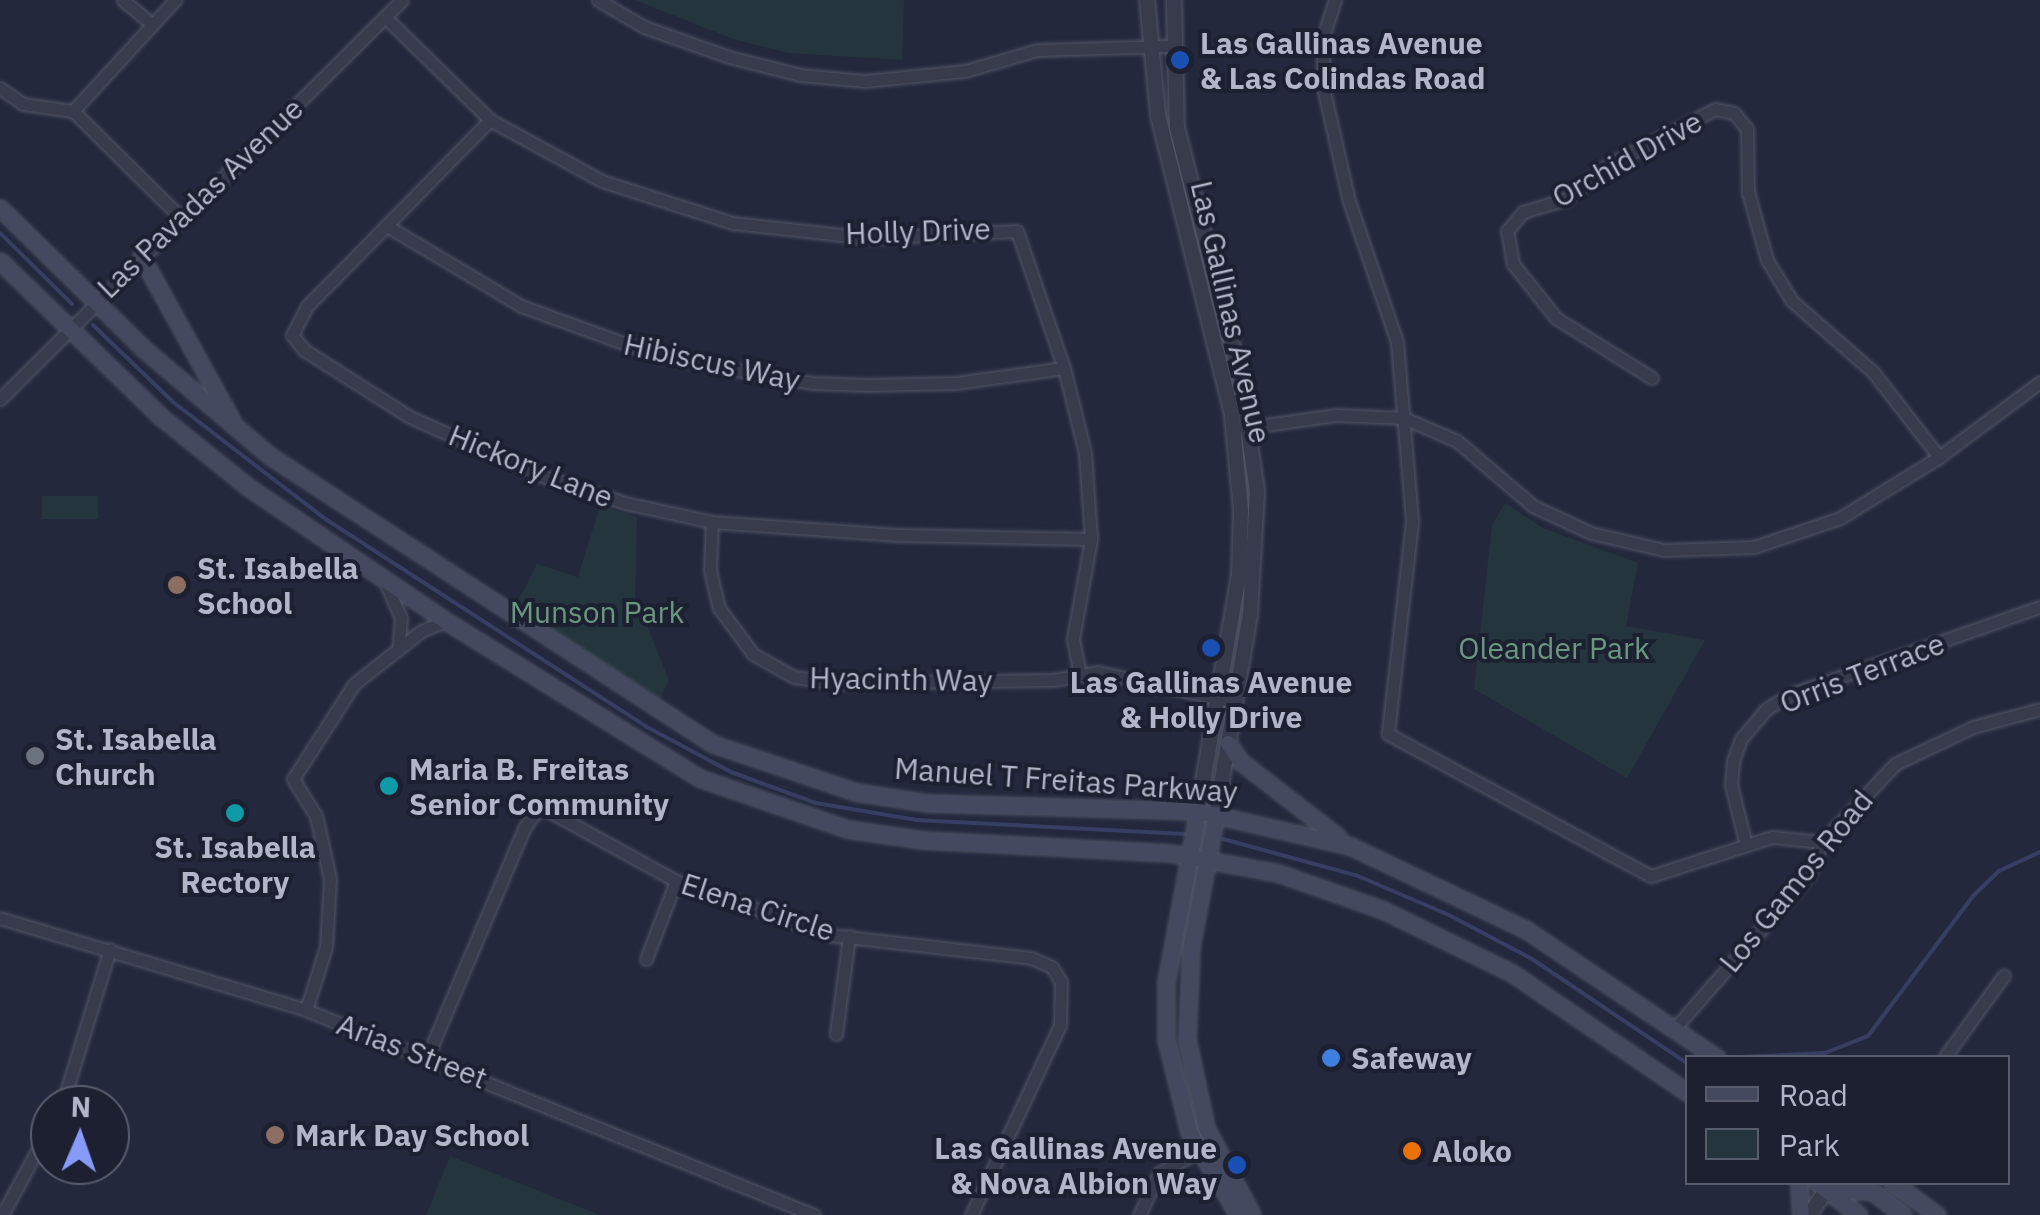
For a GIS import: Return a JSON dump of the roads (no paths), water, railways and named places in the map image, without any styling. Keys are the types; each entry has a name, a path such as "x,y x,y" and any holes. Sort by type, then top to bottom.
{"main road":[{"name":"Manuel T Freitas Parkway","path":"0,208 94,301 236,428 340,508 713,744 792,776 928,803 1211,837 1350,846 1524,928 1712,1054"},
{"path":"141,256 236,428"},
{"name":"Manuel T Freitas Parkway","path":"0,261 66,328 248,487 446,622 653,752 783,812 923,840 1194,833 1211,837 1441,936 1512,973 1685,1091"},
{"path":"1228,743 1241,762 1350,846"},
{"name":"Las Gallinas Avenue","path":"1194,833 1164,1016 1172,1079 1238,1215"},
{"name":"Las Gallinas Avenue","path":"1211,837 1185,1015 1207,1147 1252,1215"},
{"path":"1164,1016 1185,1015"},
{"path":"1798,1185 1801,1215"},
{"path":"1825,1185 1859,1215"},
{"path":"1825,1185 1872,1191 1903,1215"},
{"path":"1898,1185 1937,1215"}],"street":[{"path":"123,0 150,23"},
{"path":"73,111 175,0"},
{"name":"Las Pavadas Avenue","path":"0,399 66,328 402,0"},
{"path":"598,0 644,27 730,57 848,80 965,71 1037,50 1171,46"},
{"name":"Las Gallinas Avenue","path":"1147,0 1150,47 1177,208 1234,428 1240,575 1194,833"},
{"name":"Las Gallinas Avenue","path":"1174,0 1171,46 1189,196 1251,427 1257,559 1211,837"},
{"path":"1335,0 1323,37 1324,87 1349,201 1397,342 1412,522 1388,734 1635,872 1667,875 1746,845 1800,835 1822,842"},
{"name":"Holly Drive","path":"386,18 490,120 602,181 733,223 868,238 1017,231 1064,368 1085,453 1090,539 1073,638 1080,675"},
{"path":"0,88 23,104 73,111 180,217"},
{"name":"Orchid Drive","path":"1652,378 1556,318 1513,264 1507,231 1523,212 1566,199 1608,165 1715,110 1734,113 1746,128 1748,192 1766,260 1792,301 1872,372 1938,458"},
{"name":"Hickory Lane","path":"490,120 299,316 292,335 304,350 410,417 538,474 712,522 898,535 1090,539"},
{"name":"Hibiscus Way","path":"387,226 522,306 659,356 812,383 867,385 956,384 1064,368"},
{"path":"1234,428 1336,415 1404,418 1456,442 1534,506 1590,532 1664,550 1754,547 1840,518 1938,458 2040,382"},
{"name":"Hyacinth Way","path":"712,522 710,570 720,608 753,654 794,677 838,683 1080,675"},
{"path":"386,582 400,618 398,650"},
{"name":"Orris Terrace","path":"1746,845 1731,785 1733,762 1741,739 1766,709 1791,694 2040,607"},
{"path":"306,1010 326,946 330,879 316,816 293,779 334,706 430,625 446,622"},
{"path":"1080,675 1098,672 1236,702"},
{"name":"Los Gamos Road","path":"1675,1028 1810,873 1822,842 1895,764 1974,727 2040,709"},
{"name":"Elena Circle","path":"428,1055 481,918 535,812 552,812 676,882 850,936 1031,958 1052,967 1062,982 1060,1025 971,1215"},
{"path":"646,960 676,882"},
{"name":"Arias Street","path":"0,918 306,1010 428,1055 814,1215"},
{"path":"836,1034 850,936"},
{"path":"68,1085 110,950"},
{"path":"1946,1055 2004,974"},
{"path":"1139,1215 1158,1173 1207,1147"},
{"path":"2,1215 30,1164"},
{"path":"1809,1215 1825,1185"}],"waterway":[{"path":"0,233 72,304"},
{"path":"93,325 173,402 327,520 645,726 731,772 816,803 916,820 1185,834"},
{"path":"1223,839 1358,876 1449,915 1532,959 1685,1062"},
{"path":"1783,1055 1825,1053 1868,1036 1973,896 1999,871 2040,852"}],"place":[{"name":"Las Gallinas Avenue & Las Colindas Road","path":"1180,60"},
{"name":"St. Isabella School","path":"177,585"},
{"name":"Las Gallinas Avenue & Holly Drive","path":"1211,648"},
{"name":"St. Isabella Church","path":"35,756"},
{"name":"Maria B. Freitas Senior Community","path":"389,786"},
{"name":"St. Isabella Rectory","path":"235,813"},
{"name":"Safeway","path":"1331,1058"},
{"name":"Mark Day School","path":"275,1135"},
{"name":"Aloko","path":"1412,1151"},
{"name":"Las Gallinas Avenue & Nova Albion Way","path":"1237,1165"}],"park label":[{"name":"Munson Park","path":"597,612"},
{"name":"Oleander Park","path":"1554,648"}]}
